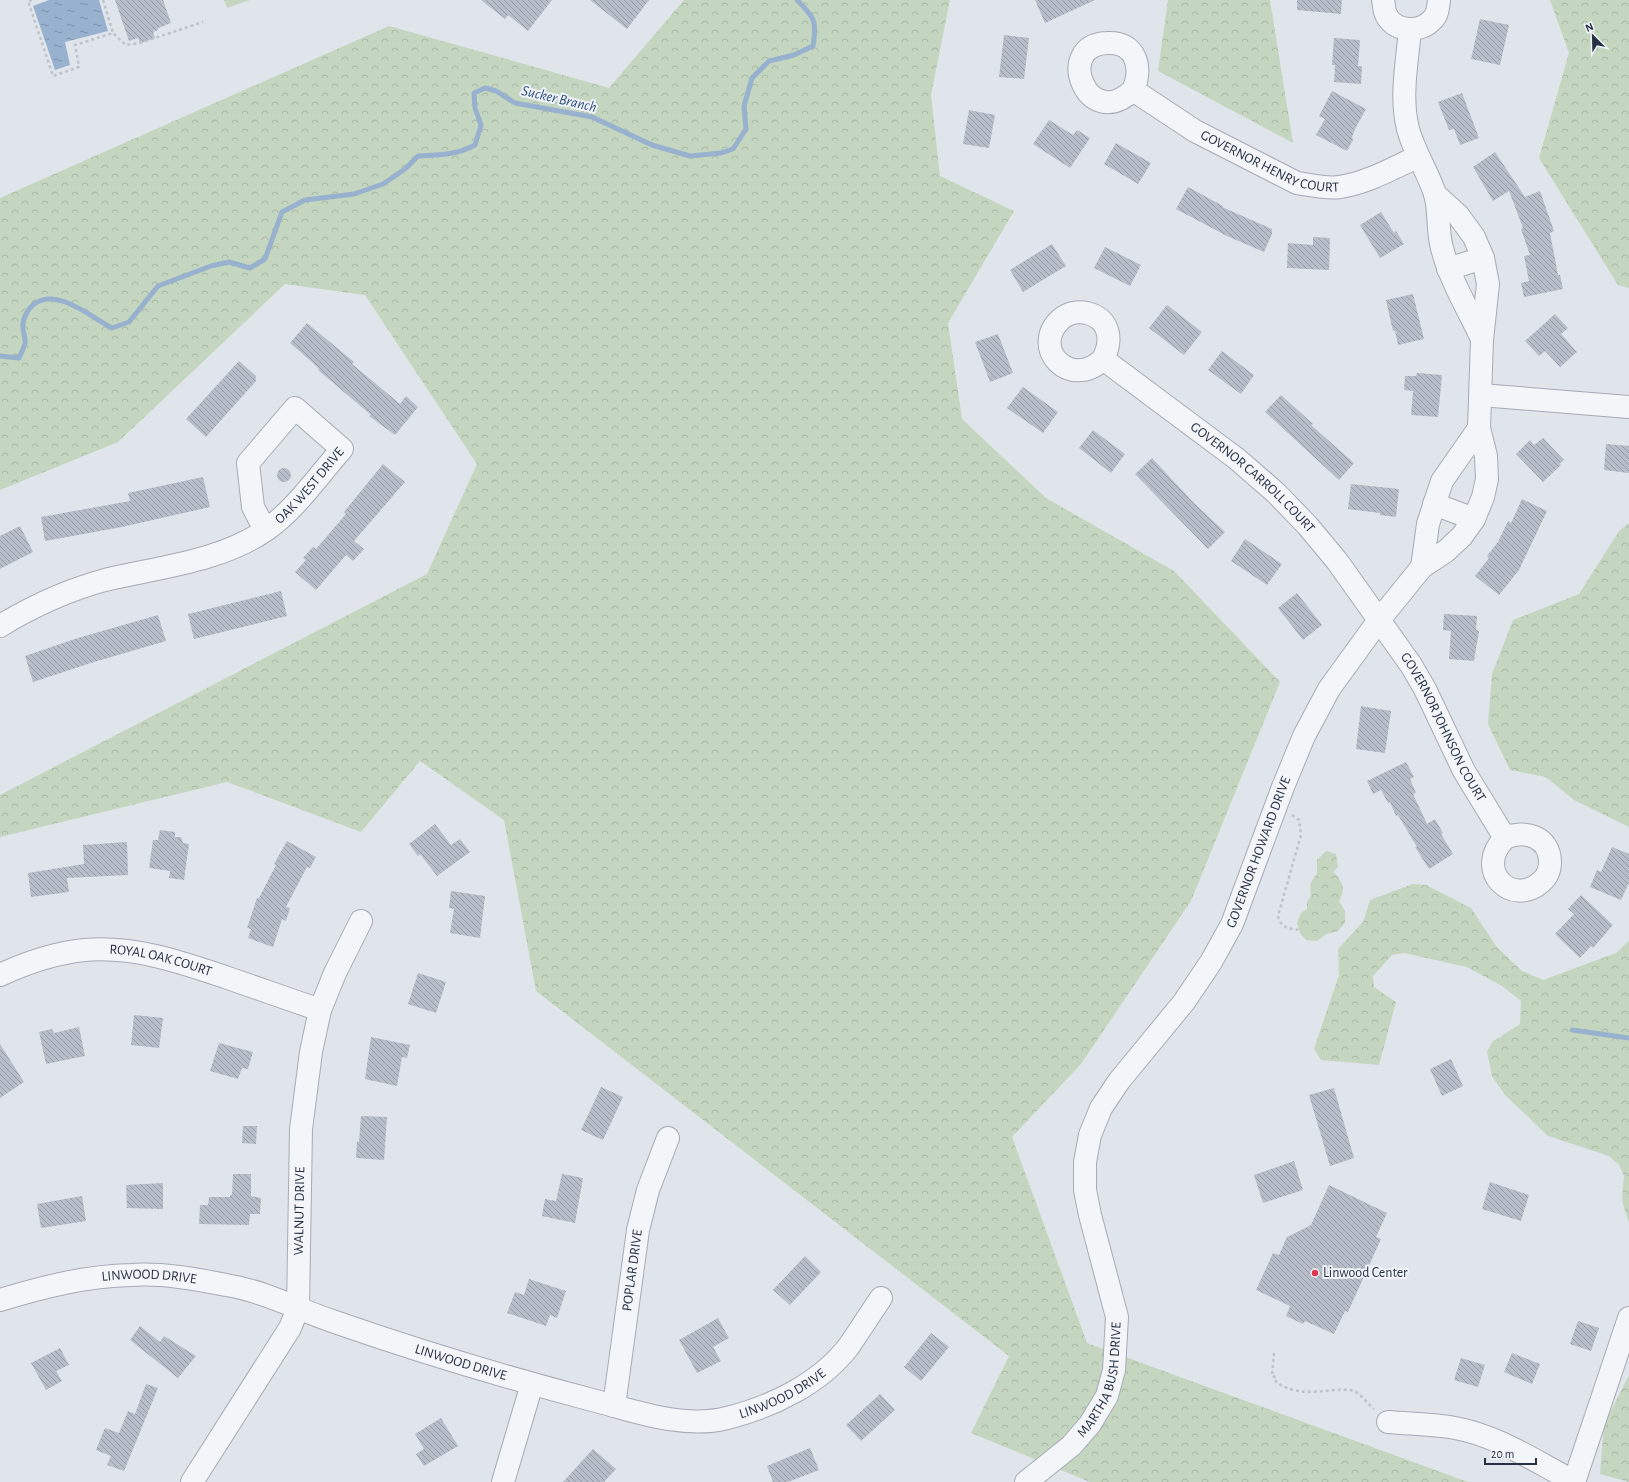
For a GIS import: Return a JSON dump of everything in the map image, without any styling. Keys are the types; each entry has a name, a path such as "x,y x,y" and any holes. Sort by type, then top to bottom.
{"street":[{"path":"1383,0 1385,13 1392,22 1401,28 1410,30 1422,28 1433,20 1437,12 1439,0"},
{"name":"GOVERNOR HOWARD DRIVE","path":"1410,30 1405,82 1405,110 1408,130 1418,157 1435,194 1441,246 1448,269 1482,340"},
{"name":"GOVERNOR HENRY COURT","path":"1133,90 1195,131 1297,183 1339,187 1364,181 1418,157"},
{"name":"GOVERNOR HOWARD DRIVE","path":"1090,1135 1101,1108 1118,1081 1184,1002 1211,962 1232,924 1275,808 1304,736 1329,689 1379,620 1422,567 1446,551 1462,536 1474,520 1483,497 1487,479 1486,456 1479,428 1482,340 1488,284 1483,258 1474,237 1458,215 1435,194"},
{"path":"1448,269 1483,258"},
{"name":"GOVERNOR CARROLL COURT","path":"1103,359 1237,459 1276,493 1307,525 1337,560 1379,620"},
{"path":"1481,395 1629,407"},
{"name":"OAK WEST DRIVE","path":"0,626 22,612 63,594 104,581 216,554 265,530 285,514 342,449 295,408 248,463 253,506 265,530"},
{"path":"1422,567 1425,543 1434,504 1442,481 1479,428"},
{"path":"1434,504 1474,520"},
{"name":"GOVERNOR JOHNSON COURT","path":"1379,620 1417,674 1464,771 1505,838"},
{"name":"WALNUT DRIVE","path":"192,1482 290,1328 298,1308 302,1129 305,1088 320,1010 335,973 361,921"},
{"name":"ROYAL OAK COURT","path":"0,975 20,966 53,955 84,950 122,950 154,954 320,1010"},
{"name":"MARTHA BUSH DRIVE","path":"1026,1482 1071,1446 1090,1424 1107,1396 1114,1370 1117,1317 1090,1215 1085,1190 1085,1162 1090,1135"},
{"name":"POPLAR DRIVE","path":"614,1406 638,1230 648,1190 668,1138"},
{"name":"LINWOOD DRIVE","path":"0,1300 40,1288 81,1280 132,1274 171,1277 228,1285 260,1293 335,1322 532,1384 662,1419 696,1421 725,1419 756,1410 786,1396 817,1376 848,1346 881,1298"},
{"path":"1388,1422 1456,1428 1496,1440 1574,1482 1629,1318"},
{"path":"503,1482 532,1384"}],"path":[{"path":"32,0 28,1 53,76 79,67 75,45 113,33"},
{"path":"103,0 113,33 126,45 140,43 203,22"},
{"path":"1275,808 1292,814 1298,820 1301,827 1301,835 1278,916 1282,926 1288,929 1300,930"},
{"path":"1274,1353 1272,1376 1276,1377 1276,1382 1282,1387 1291,1391 1304,1392 1345,1389 1354,1391 1388,1422"}],"green space":[{"path":"224,0 250,0 227,8"},
{"path":"684,0 950,0 931,95 940,176 1014,211 948,323 962,419 1046,498 1174,571 1280,682 1191,901 1081,1064 1012,1137 1087,1343 1468,1482 1090,1482 971,1433 1009,1356 536,991 504,820 420,761 361,832 227,782 0,837 0,795 427,574 477,464 365,295 285,284 118,442 0,490 0,198 389,26 609,88"},
{"path":"1168,0 1270,0 1293,143 1158,71"},
{"path":"1550,0 1629,0 1629,288 1618,285 1539,158 1569,53"},
{"path":"1629,523 1629,827 1574,800 1546,777 1510,770 1488,724 1492,674 1513,620 1579,594 1619,531"},
{"path":"1326,851 1336,854 1338,867 1333,872 1339,878 1343,888 1339,901 1345,911 1345,923 1338,931 1326,934 1317,941 1307,940 1301,935 1297,923 1301,913 1307,909 1307,902 1311,896 1311,884 1317,874 1317,860"},
{"path":"1413,884 1426,885 1471,908 1496,946 1522,971 1543,980 1616,953 1629,941 1629,1223 1622,1201 1624,1176 1619,1165 1609,1156 1548,1136 1505,1095 1492,1076 1487,1052 1492,1042 1520,1024 1521,1001 1502,986 1467,967 1404,953 1392,955 1373,976 1374,987 1396,1002 1379,1065 1321,1060 1314,1049 1339,975 1338,949 1363,922 1370,900"},
{"path":"1629,1375 1629,1482 1600,1474 1604,1425"}],"water":[{"path":"49,0 99,0 108,31 65,42 70,65 55,70 33,6"}],"building":[{"path":"115,0 163,0 171,23 158,28 158,30 153,32 155,38 140,43 138,38 129,41"},
{"path":"481,0 552,0 528,31 508,15 505,19"},
{"path":"590,0 649,0 627,29"},
{"path":"1035,0 1095,0 1045,23"},
{"path":"1297,0 1342,0 1341,14 1297,10"},
{"path":"1480,19 1509,25 1500,65 1471,59"},
{"path":"1004,35 1029,38 1024,79 999,77"},
{"path":"1334,38 1360,40 1358,66 1362,66 1361,84 1334,82 1335,65 1332,65"},
{"path":"1332,91 1366,109 1355,129 1352,137 1353,140 1347,151 1316,135 1325,119 1319,116"},
{"path":"1462,93 1479,138 1460,145 1454,129 1449,130 1438,102"},
{"path":"969,110 995,115 989,148 963,144"},
{"path":"1049,120 1073,135 1077,130 1090,138 1070,168 1033,144"},
{"path":"1116,143 1151,163 1138,184 1104,164"},
{"path":"1495,152 1525,197 1540,191 1554,231 1550,233 1558,275 1560,275 1563,289 1524,297 1521,283 1529,281 1524,256 1530,255 1521,229 1523,228 1509,191 1493,201 1473,167"},
{"path":"1188,187 1223,206 1222,207 1272,229 1272,234 1264,252 1227,236 1176,209"},
{"path":"1381,212 1394,233 1396,231 1404,244 1380,258 1360,225"},
{"path":"1313,237 1330,238 1329,270 1287,268 1288,243 1313,245"},
{"path":"1052,244 1066,266 1023,292 1010,270"},
{"path":"1105,247 1141,265 1130,286 1094,268"},
{"path":"1413,294 1424,339 1398,345 1395,331 1393,331 1386,300"},
{"path":"1167,305 1202,332 1184,355 1149,328"},
{"path":"1555,314 1568,328 1561,334 1577,352 1560,367 1545,351 1539,356 1525,341"},
{"path":"307,323 354,362 352,364 400,404 406,396 418,407 395,435 369,416 371,415 318,370 319,369 313,363 290,343"},
{"path":"998,334 1013,373 990,382 975,342"},
{"path":"1222,351 1254,375 1241,394 1208,370"},
{"path":"239,361 256,376 256,381 206,437 186,419"},
{"path":"1417,373 1442,375 1438,417 1411,415 1413,391 1404,390 1405,376 1416,376"},
{"path":"1023,387 1058,412 1043,433 1007,408"},
{"path":"1281,395 1313,424 1311,425 1354,463 1339,480 1265,412"},
{"path":"1093,430 1125,454 1111,473 1079,448"},
{"path":"1543,438 1564,460 1559,464 1561,465 1543,482 1516,454 1530,440 1534,445"},
{"path":"1606,444 1629,446 1629,473 1604,470"},
{"path":"1152,458 1194,503 1225,532 1208,549 1135,474"},
{"path":"383,464 405,482 354,541 364,549 353,561 346,555 316,590 295,572 306,560 303,558 313,547 316,549 346,514 344,512"},
{"path":"281,468 287,468 291,472 291,478 287,482 281,482 277,478 277,472"},
{"path":"203,477 210,507 122,527 45,541 41,517 130,501 128,493"},
{"path":"1351,484 1399,489 1396,517 1380,515 1380,513 1348,509"},
{"path":"1522,499 1547,511 1519,570 1499,595 1475,576 1489,558 1487,556 1498,542 1508,521 1511,523"},
{"path":"20,526 33,552 0,569 0,536"},
{"path":"1245,539 1282,564 1267,585 1231,561"},
{"path":"281,591 287,616 194,639 188,614"},
{"path":"1297,593 1322,625 1303,640 1278,608"},
{"path":"1444,614 1477,616 1476,630 1479,631 1474,661 1449,659 1451,631 1443,630"},
{"path":"158,615 166,641 33,682 25,656 78,638"},
{"path":"1361,706 1391,711 1385,753 1356,749"},
{"path":"1406,762 1414,777 1410,779 1416,793 1413,794 1427,824 1435,819 1443,833 1441,834 1453,854 1429,869 1398,815 1396,816 1390,802 1388,803 1381,790 1373,794 1367,781"},
{"path":"435,824 451,845 460,839 470,852 437,876 420,854 418,856 409,844"},
{"path":"160,830 175,832 175,837 181,837 183,843 189,844 184,880 169,878 170,871 149,868 153,840 158,840"},
{"path":"287,841 316,857 310,868 307,867 286,907 290,908 286,921 282,919 273,947 248,938 251,929 247,928 257,898 259,898 276,865 274,864"},
{"path":"127,842 128,875 67,878 69,892 31,897 28,873 84,864 83,845"},
{"path":"1612,847 1629,854 1629,883 1621,900 1590,887 1597,870 1601,872"},
{"path":"451,891 485,896 480,938 450,933 454,909 449,908"},
{"path":"1581,895 1613,925 1593,948 1591,946 1580,958 1555,934 1574,914 1568,909"},
{"path":"418,973 446,982 436,1013 408,1004"},
{"path":"134,1015 163,1018 159,1048 131,1045"},
{"path":"79,1027 85,1056 46,1064 39,1032 52,1029 54,1033"},
{"path":"371,1037 410,1045 407,1058 402,1057 397,1086 365,1079"},
{"path":"219,1043 253,1052 248,1069 242,1068 238,1079 210,1071"},
{"path":"0,1044 24,1082 0,1098"},
{"path":"1451,1059 1463,1086 1442,1096 1430,1069"},
{"path":"601,1087 623,1097 603,1140 581,1130"},
{"path":"1334,1088 1354,1158 1330,1166 1309,1095"},
{"path":"361,1116 387,1117 384,1160 356,1158"},
{"path":"243,1126 257,1126 256,1144 242,1143"},
{"path":"1294,1161 1303,1190 1263,1203 1254,1175"},
{"path":"233,1174 251,1174 251,1196 261,1198 260,1214 250,1214 249,1225 199,1224 200,1205 208,1205 209,1197 230,1197 230,1195 232,1195"},
{"path":"562,1174 583,1178 575,1223 542,1216 545,1199 556,1201"},
{"path":"1490,1182 1529,1195 1521,1221 1482,1209"},
{"path":"163,1183 163,1209 127,1208 126,1185"},
{"name":"Linwood Center","path":"1329,1185 1387,1213 1376,1237 1381,1239 1348,1312 1345,1311 1334,1334 1305,1321 1303,1324 1286,1316 1290,1306 1256,1290 1273,1253 1279,1255 1287,1237 1311,1225"},
{"path":"82,1196 86,1221 41,1228 37,1204"},
{"path":"805,1256 821,1272 790,1305 773,1290"},
{"path":"529,1279 566,1291 557,1318 550,1315 546,1326 507,1313 515,1292 524,1295"},
{"path":"718,1318 729,1338 713,1347 721,1361 697,1373 679,1340"},
{"path":"1578,1321 1599,1328 1591,1351 1570,1344"},
{"path":"140,1326 160,1342 164,1336 196,1356 178,1378 130,1340"},
{"path":"931,1333 949,1347 921,1381 904,1367"},
{"path":"60,1348 69,1365 56,1371 62,1381 46,1390 31,1363"},
{"path":"1512,1353 1540,1364 1532,1384 1504,1372"},
{"path":"1461,1358 1485,1365 1478,1387 1454,1380"},
{"path":"146,1384 158,1388 124,1471 107,1465 111,1456 96,1450 105,1428 119,1433 128,1411 135,1414"},
{"path":"880,1394 895,1410 861,1441 846,1425"},
{"path":"441,1418 458,1446 424,1466 416,1454 424,1449 415,1434"},
{"path":"810,1448 819,1470 788,1482 773,1482 767,1466"},
{"path":"593,1449 616,1469 604,1482 563,1482"}],"waterway":[{"name":"Sucker Branch","path":"0,356 19,358 25,343 23,327 25,316 34,304 43,300 53,299 63,301 84,311 112,328 129,322 158,286 211,266 229,262 250,268 265,259 282,212 305,200 354,194 383,184 405,169 418,156 454,153 475,145 481,125 475,108 474,93 485,88 496,91 515,103 592,117 652,145 690,156 721,153 733,149 746,129 744,106 752,78 769,61 794,55 813,46 815,31 813,20 808,11 797,0"},
{"path":"1572,1030 1629,1038"}],"place":[{"name":"Linwood Center","path":"1315,1273"}]}
